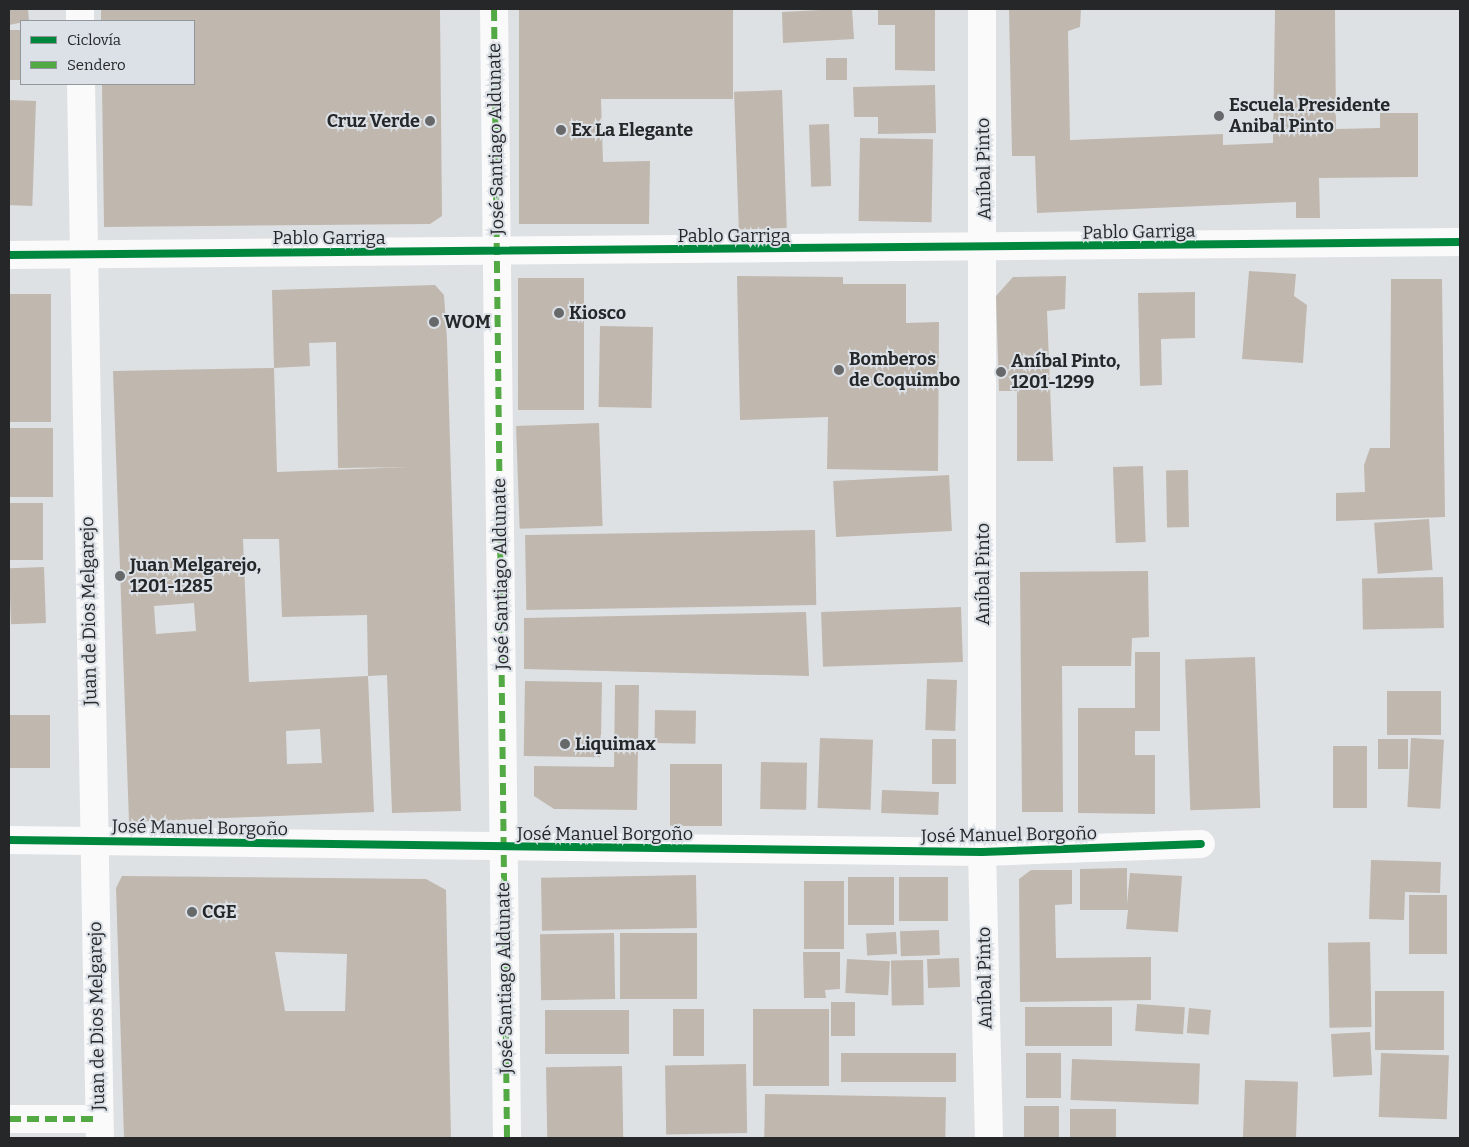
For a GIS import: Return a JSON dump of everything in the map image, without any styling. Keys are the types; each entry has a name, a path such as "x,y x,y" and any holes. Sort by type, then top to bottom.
{"street":[{"name":"José Santiago Aldunate","path":"494,9 507,1138"},
{"name":"Aníbal Pinto","path":"982,9 985,249 982,852 989,1138"},
{"name":"Juan de Dios Melgarejo","path":"81,85 99,1129"},
{"name":"Pablo Garriga","path":"9,255 985,249 1460,242"},
{"name":"José Manuel Borgoño","path":"9,840 504,848 982,852 1201,844"},
{"path":"9,1119 99,1129"}],"building":[{"path":"9,9 28,9 29,20 20,20 20,23 9,25"},
{"path":"101,9 440,9 442,216 430,224 104,227 102,85 195,85 195,20 101,20"},
{"path":"519,9 733,9 733,99 601,99 603,162 650,161 649,224 519,224"},
{"path":"852,9 854,39 783,43 782,12"},
{"path":"878,9 935,9 935,71 895,70 895,25 878,25"},
{"path":"1009,9 1081,9 1080,27 1068,31 1070,140 1223,134 1223,145 1273,143 1275,9 1335,9 1336,129 1380,128 1380,113 1418,113 1418,177 1319,178 1320,218 1296,218 1296,202 1037,213 1035,156 1012,156"},
{"path":"9,30 20,30 20,80 9,80"},
{"path":"826,58 847,58 847,80 826,80"},
{"path":"935,85 936,133 878,134 878,117 854,117 853,87"},
{"path":"782,90 787,228 739,230 734,92"},
{"path":"9,100 36,101 32,206 9,205"},
{"path":"829,124 831,186 811,187 809,125"},
{"path":"860,138 933,139 932,222 859,221"},
{"path":"1249,271 1296,274 1294,296 1307,305 1303,363 1242,359"},
{"name":"Bomberos de Coquimbo","path":"737,276 843,277 843,284 906,284 906,323 939,322 938,471 827,469 828,417 740,420"},
{"path":"1066,276 1065,309 1047,311 1053,461 1017,461 1017,391 999,391 996,296 1013,277"},
{"path":"518,278 584,278 584,410 518,410"},
{"path":"1391,279 1442,279 1445,517 1336,521 1336,493 1365,492 1364,465 1370,448 1390,448"},
{"path":"435,285 444,295 447,340 461,811 392,813 387,675 368,676 374,812 129,822 113,371 274,368 272,290","holes":["336,342 338,468 410,467 277,472 274,368 310,366 309,343","243,539 279,539 282,617 367,615 368,676 249,682","194,603 196,631 156,634 154,606","320,729 322,763 287,764 286,731"]},
{"path":"1195,292 1195,338 1161,339 1162,385 1140,386 1138,293"},
{"path":"9,294 51,294 51,422 9,422"},
{"path":"600,326 653,327 652,408 599,407"},
{"path":"599,423 603,526 520,529 516,426"},
{"path":"9,428 53,428 53,497 9,497"},
{"path":"1143,466 1146,542 1116,543 1113,467"},
{"path":"1166,470 1188,470 1189,527 1167,527"},
{"path":"949,475 952,531 836,537 833,481"},
{"path":"9,503 43,503 43,560 9,560"},
{"path":"1429,519 1433,570 1378,574 1374,523"},
{"path":"815,530 816,605 526,610 525,535"},
{"path":"44,567 46,623 11,624 9,568"},
{"path":"1148,571 1149,637 1132,638 1131,666 1062,666 1063,812 1022,812 1020,572"},
{"path":"1443,577 1444,628 1363,629 1362,578"},
{"path":"961,607 963,662 823,667 821,612"},
{"path":"806,612 809,676 524,669 524,618"},
{"path":"1135,652 1160,652 1160,731 1135,731 1135,755 1155,755 1155,814 1078,813 1078,708 1135,708"},
{"path":"1255,657 1260,808 1190,810 1185,659"},
{"path":"927,679 957,680 955,731 925,730"},
{"path":"525,681 602,682 601,757 524,756"},
{"path":"615,685 639,685 637,810 554,809 534,796 534,766 614,767"},
{"path":"1387,691 1441,691 1441,735 1387,735"},
{"path":"655,710 696,711 695,744 654,743"},
{"path":"9,715 50,715 50,768 9,768"},
{"path":"820,738 873,740 871,810 818,808"},
{"path":"1411,738 1444,740 1440,809 1407,807"},
{"path":"932,739 956,739 956,784 932,784"},
{"path":"1378,739 1408,739 1408,769 1378,769"},
{"path":"1333,746 1367,746 1367,808 1333,808"},
{"path":"761,762 807,763 806,810 760,809"},
{"path":"670,764 722,764 722,826 670,826"},
{"path":"882,790 939,792 938,815 881,813"},
{"path":"1371,860 1441,862 1440,893 1405,892 1404,920 1369,919"},
{"path":"1127,868 1127,904 1130,873 1182,876 1178,932 1126,929 1128,910 1080,910 1080,869"},
{"path":"1031,870 1072,870 1072,904 1055,905 1056,958 1151,957 1151,1000 1020,1002 1019,879"},
{"path":"696,875 697,928 542,931 541,878"},
{"path":"122,876 426,879 446,890 451,1138 124,1138 116,888","holes":["275,952 347,954 345,1011 285,1011"]},
{"path":"848,877 894,877 894,925 848,925"},
{"path":"899,877 948,877 948,921 899,921"},
{"path":"804,881 844,881 844,949 804,949"},
{"path":"1409,895 1447,895 1447,954 1409,954"},
{"path":"939,930 940,955 901,956 900,931"},
{"path":"896,932 897,954 867,956 866,934"},
{"path":"614,933 615,999 541,1000 540,934"},
{"path":"620,933 697,933 697,999 620,999"},
{"path":"1370,942 1371,1027 1329,1028 1328,943"},
{"path":"803,952 840,952 840,989 825,990 826,998 804,998"},
{"path":"959,958 960,987 928,988 927,959"},
{"path":"847,959 890,961 888,995 845,993"},
{"path":"923,960 924,1005 892,1006 891,961"},
{"path":"1375,991 1444,991 1444,1050 1375,1050"},
{"path":"831,1002 855,1002 855,1036 831,1036"},
{"path":"1137,1004 1185,1007 1183,1034 1135,1031"},
{"path":"1025,1007 1112,1007 1112,1046 1025,1046"},
{"path":"1189,1008 1211,1010 1209,1035 1187,1033"},
{"path":"673,1009 704,1009 704,1056 673,1056"},
{"path":"753,1009 829,1009 829,1086 753,1086"},
{"path":"545,1010 629,1010 629,1054 545,1054"},
{"path":"1370,1032 1372,1075 1333,1077 1331,1034"},
{"path":"841,1053 956,1053 956,1082 841,1082"},
{"path":"1026,1053 1061,1053 1061,1098 1026,1098"},
{"path":"1381,1053 1449,1055 1447,1119 1379,1117"},
{"path":"1072,1059 1200,1063 1198,1104 1071,1100"},
{"path":"746,1064 747,1133 666,1134 665,1065"},
{"path":"622,1066 623,1138 547,1138 546,1067"},
{"path":"1245,1080 1298,1082 1296,1138 1243,1138"},
{"path":"765,1094 946,1097 945,1138 764,1138"},
{"path":"1024,1106 1059,1106 1059,1138 1024,1138"},
{"path":"1070,1109 1116,1109 1116,1138 1070,1138"}],"marked path":[{"path":"494,9 507,1138"},
{"path":"9,1119 99,1119"}],"cycle path":[{"path":"9,255 1460,242"},
{"path":"9,840 982,852 1201,844"}],"place":[{"name":"Escuela Presidente Anibal Pinto","path":"1219,116"},
{"name":"Cruz Verde","path":"430,121"},
{"name":"Ex La Elegante","path":"561,130"},
{"name":"Kiosco","path":"559,313"},
{"name":"WOM","path":"434,322"},
{"name":"Bomberos de Coquimbo","path":"839,370"},
{"name":"Aníbal Pinto, 1201-1299","path":"1001,372"},
{"name":"Juan Melgarejo, 1201-1285","path":"120,576"},
{"name":"Liquimax","path":"565,744"},
{"name":"CGE","path":"192,912"}]}
